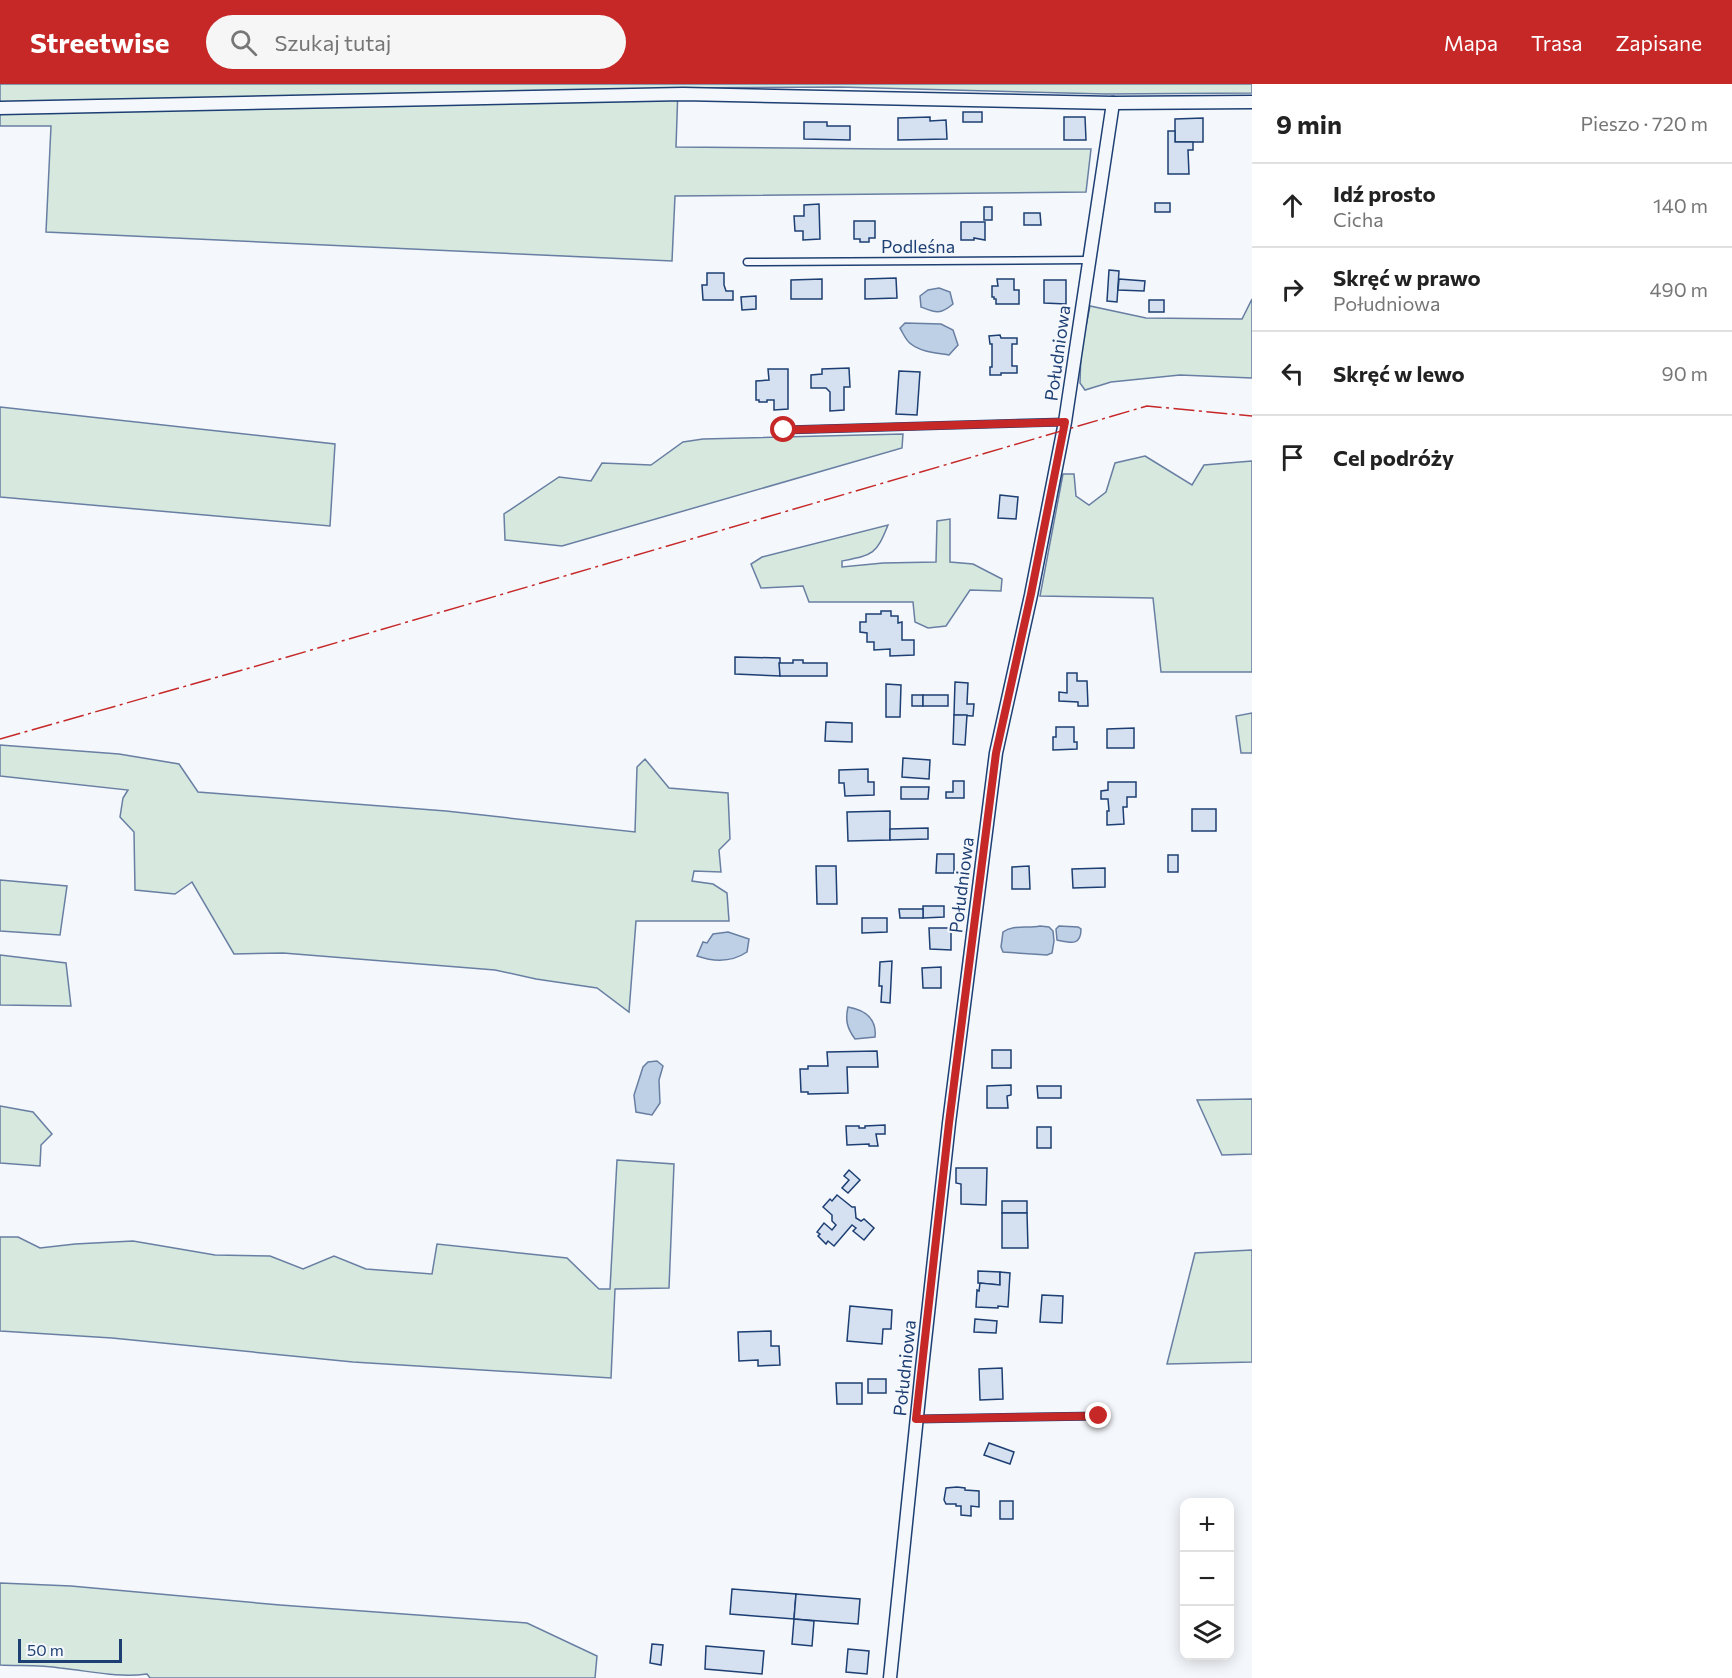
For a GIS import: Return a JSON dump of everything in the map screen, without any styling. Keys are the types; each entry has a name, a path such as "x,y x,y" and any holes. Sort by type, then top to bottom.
{"street":[{"path":"0,108 683,94 1113,103 1252,102"},
{"name":"Południowa","path":"890,1678 949,1123 996,753 1031,594 1065,422 1113,103"}],"lane":[{"name":"Podleśna","path":"747,262 1088,260"},
{"path":"784,430 1065,422"},
{"path":"916,1419 1099,1416"}],"shaded area":[{"path":"0,84 1252,84 1252,93 1106,94 839,87 678,88 676,147 1091,149 1086,192 675,196 672,261 46,232 51,126 0,126"},
{"path":"1252,299 1252,378 1180,375 1111,382 1085,390 1080,383 1081,350 1090,306 1146,318 1242,319"},
{"path":"0,407 335,444 330,526 0,497"},
{"path":"903,434 902,448 562,546 505,540 504,514 559,477 591,481 602,463 651,465 683,442 703,439"},
{"path":"1145,456 1192,485 1204,465 1252,461 1252,672 1161,672 1153,598 1040,596 1063,474 1074,474 1076,496 1089,505 1106,492 1115,463"},
{"path":"950,519 950,562 973,564 1002,579 1001,591 970,590 946,626 928,628 915,622 913,602 809,602 803,586 761,588 751,564 762,557 888,525 872,552 842,561 842,567 883,563 936,562 937,521"},
{"path":"1252,713 1252,753 1241,753 1236,716"},
{"path":"0,745 119,754 179,764 198,792 446,811 635,832 637,767 645,759 669,788 728,793 730,839 719,850 721,872 694,871 692,881 713,884 727,893 729,921 636,921 629,1012 597,988 495,970 283,953 234,954 192,882 175,894 135,890 134,832 120,817 123,798 128,790 0,776"},
{"path":"0,880 67,886 60,935 0,931"},
{"path":"0,955 66,963 71,1006 0,1005"},
{"path":"1252,1099 1252,1154 1222,1155 1197,1100"},
{"path":"0,1106 33,1112 52,1134 41,1145 40,1166 0,1163"},
{"path":"617,1160 674,1164 669,1288 615,1289 611,1378 353,1362 112,1338 0,1331 0,1237 18,1237 40,1248 133,1241 215,1255 270,1256 303,1269 334,1256 366,1269 432,1274 437,1244 567,1258 599,1289 610,1289"},
{"path":"1252,1250 1252,1362 1167,1364 1195,1253"},
{"path":"0,1583 71,1586 280,1605 527,1623 597,1656 595,1678 150,1678 147,1674 114,1675 45,1666 0,1665"}],"water":[{"path":"939,288 950,292 953,304 938,312 921,307 920,296 928,290"},
{"path":"905,323 941,324 953,330 958,345 949,355 919,349 909,343 900,328"},
{"path":"1059,926 1081,929 1077,941 1057,940 1056,929"},
{"path":"1049,927 1053,931 1052,953 1047,955 1003,952 1001,947 1003,932 1011,928"},
{"path":"728,932 749,939 747,952 735,958 723,960 697,956 703,942 707,943 713,934"},
{"path":"848,1007 860,1010 869,1016 874,1025 875,1037 855,1039 847,1024"},
{"path":"657,1061 663,1066 659,1080 660,1103 652,1115 636,1112 634,1095 643,1067 648,1062"}],"building":[{"path":"963,112 982,112 982,122 963,122"},
{"path":"930,117 930,121 946,120 947,139 898,140 898,118"},
{"path":"1064,117 1085,117 1086,140 1064,140"},
{"path":"1203,118 1203,142 1175,142 1175,119"},
{"path":"804,122 827,122 827,126 850,126 850,140 804,139"},
{"path":"1168,131 1175,131 1175,142 1193,142 1193,150 1188,150 1189,174 1168,174"},
{"path":"1155,203 1170,203 1170,212 1155,212"},
{"path":"819,204 820,239 803,240 803,231 795,231 794,216 804,216 804,205"},
{"path":"984,207 992,207 992,220 984,220"},
{"path":"1024,213 1040,213 1041,225 1024,225"},
{"path":"854,221 875,221 875,238 869,238 869,242 854,239"},
{"path":"961,222 985,222 985,240 974,238 974,240 961,240"},
{"path":"1109,270 1119,271 1117,302 1107,301"},
{"path":"707,273 724,273 726,291 733,291 733,300 703,300 702,285 707,285"},
{"path":"896,278 897,298 865,299 865,279"},
{"path":"822,279 822,299 791,299 791,280"},
{"path":"997,279 1014,279 1014,290 1019,290 1019,304 996,304 996,299 992,297 992,286 998,286"},
{"path":"1119,279 1145,281 1144,291 1118,290"},
{"path":"1044,280 1066,280 1066,304 1044,303"},
{"path":"756,296 756,309 742,310 741,297"},
{"path":"1149,300 1164,300 1164,312 1149,312"},
{"path":"1000,335 1001,338 1017,338 1017,344 1012,344 1012,366 1017,366 1017,373 990,375 992,344 990,344 989,336"},
{"path":"849,368 850,387 844,387 844,410 830,411 830,392 826,388 811,388 811,375 822,374 822,369"},
{"path":"768,369 788,369 788,409 774,410 774,400 759,402 756,400 756,381 769,380"},
{"path":"899,371 920,372 917,415 896,414"},
{"path":"1000,495 1018,497 1016,519 998,518"},
{"path":"881,611 891,611 891,616 898,616 898,623 902,622 902,640 914,640 914,655 890,656 890,649 874,650 874,642 867,642 867,633 860,632 860,622 866,622 866,614 881,614"},
{"path":"735,657 780,658 780,676 735,674"},
{"path":"793,660 803,660 803,663 827,663 827,676 780,676 779,663 793,663"},
{"path":"1067,673 1077,673 1077,681 1087,681 1088,706 1078,706 1078,702 1059,701 1059,692 1067,693"},
{"path":"955,682 968,683 967,704 974,704 973,716 954,715"},
{"path":"886,684 901,685 900,717 886,717"},
{"path":"912,695 923,695 923,706 912,706"},
{"path":"923,695 948,695 948,706 923,706"},
{"path":"954,715 967,715 965,745 953,744"},
{"path":"826,722 852,723 852,742 825,741"},
{"path":"1056,727 1074,727 1074,742 1077,742 1077,749 1053,750"},
{"path":"1134,728 1134,748 1107,748 1107,729"},
{"path":"903,758 930,760 929,779 902,777"},
{"path":"868,769 868,782 874,782 874,795 845,796 844,783 839,783 839,770"},
{"path":"953,781 964,781 964,798 946,798 946,792 953,792"},
{"path":"1108,782 1136,782 1136,797 1127,797 1127,807 1123,807 1124,824 1107,825 1108,799 1101,799 1101,791 1108,790"},
{"path":"901,787 929,787 928,799 901,799"},
{"path":"1192,809 1216,809 1216,831 1192,831"},
{"path":"890,811 890,840 848,841 847,812"},
{"path":"928,828 928,839 890,840 890,829"},
{"path":"937,854 954,854 954,873 936,873"},
{"path":"1168,855 1178,855 1178,872 1168,872"},
{"path":"816,866 836,866 837,904 817,904"},
{"path":"1029,866 1030,889 1012,889 1012,867"},
{"path":"1105,868 1105,887 1073,888 1072,869"},
{"path":"923,906 944,906 944,917 923,918"},
{"path":"899,909 923,909 923,918 900,918"},
{"path":"862,918 887,918 887,932 862,933"},
{"path":"929,928 951,928 951,950 930,949"},
{"path":"892,961 890,1003 881,1002 880,962"},
{"path":"941,967 941,988 923,988 922,968"},
{"path":"992,1050 1011,1050 1011,1068 992,1068"},
{"path":"877,1051 878,1067 847,1067 848,1093 808,1094 808,1092 801,1092 800,1069 808,1069 808,1066 828,1066 827,1052"},
{"path":"1011,1085 1011,1095 1007,1096 1008,1108 987,1108 987,1086"},
{"path":"1037,1086 1061,1086 1061,1098 1038,1098"},
{"path":"885,1125 885,1134 876,1134 878,1146 847,1145 846,1126 865,1128 865,1126"},
{"path":"1037,1127 1051,1127 1051,1148 1037,1148"},
{"path":"956,1168 987,1168 986,1205 961,1204 961,1184 956,1183"},
{"path":"849,1170 860,1180 848,1193 842,1188 849,1180 844,1176"},
{"path":"837,1195 855,1207 856,1218 861,1221 864,1219 874,1228 864,1240 853,1231 856,1228 852,1225 834,1246 828,1241 826,1244 818,1236 820,1234 817,1232 824,1223 832,1230 836,1225 832,1221 832,1215 823,1207"},
{"path":"1002,1201 1027,1201 1027,1213 1002,1213"},
{"path":"1002,1213 1027,1213 1028,1248 1002,1248"},
{"path":"978,1271 1000,1272 1000,1285 978,1283"},
{"path":"1000,1272 1010,1273 1008,1307 976,1307 977,1290 979,1291 980,1283 1000,1285"},
{"path":"1042,1295 1063,1296 1062,1323 1040,1322"},
{"path":"850,1306 892,1310 891,1329 883,1329 882,1344 847,1341"},
{"path":"975,1319 997,1321 996,1333 974,1332"},
{"path":"771,1331 771,1346 779,1346 780,1365 758,1366 758,1360 739,1361 738,1332"},
{"path":"1002,1368 1003,1399 980,1400 979,1369"},
{"path":"868,1379 886,1379 886,1393 868,1393"},
{"path":"836,1383 862,1383 862,1404 837,1404"},
{"path":"989,1443 1014,1452 1010,1464 984,1455"},
{"path":"957,1487 979,1491 979,1507 971,1506 971,1516 961,1515 961,1506 946,1504 944,1500 946,1488"},
{"path":"1000,1501 1013,1501 1013,1519 1000,1519"},
{"path":"732,1589 796,1594 794,1619 730,1614"},
{"path":"796,1594 860,1599 858,1624 794,1619"},
{"path":"794,1619 814,1621 812,1646 792,1644"},
{"path":"652,1644 663,1645 661,1665 650,1663"},
{"path":"706,1646 764,1651 762,1674 705,1669"},
{"path":"848,1649 869,1651 867,1674 846,1672"}],"power":[{"path":"0,739 1147,406 1252,416"}],"route":[{"path":"784,430 1065,422 1031,594 996,753 949,1123 916,1419 1099,1416"}]}
